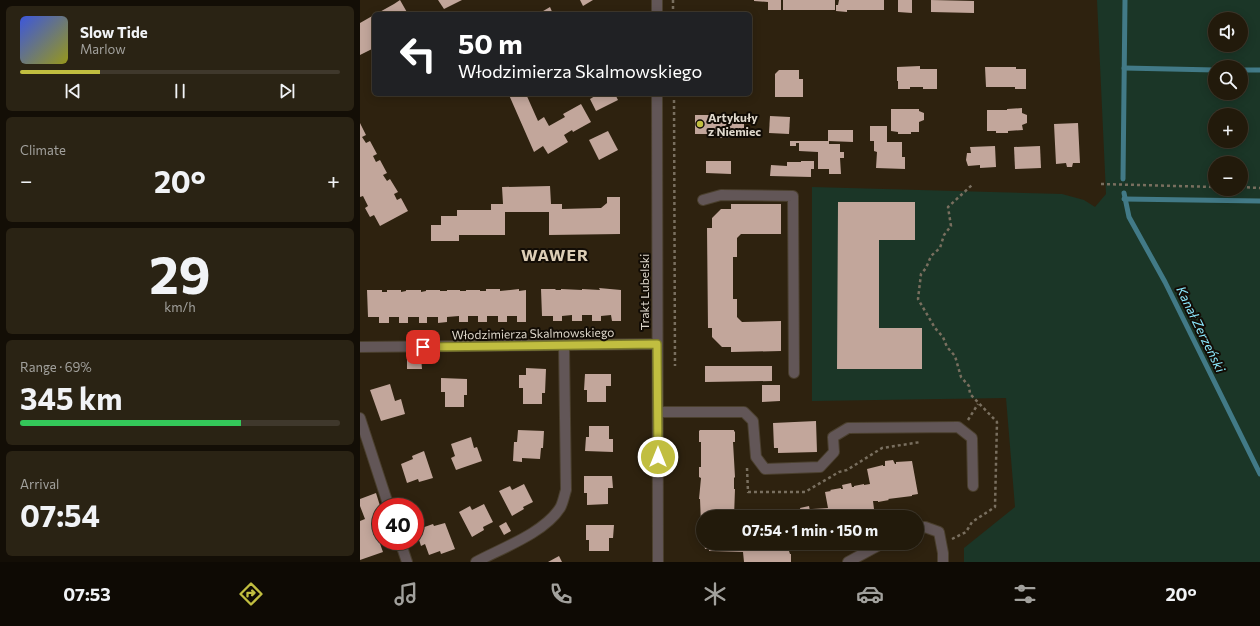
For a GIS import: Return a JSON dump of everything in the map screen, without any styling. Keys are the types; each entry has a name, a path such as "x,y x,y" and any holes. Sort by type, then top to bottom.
{"street":[{"path":"657,0 657,12"},
{"name":"Trakt Lubelski","path":"657,96 658,562"},
{"path":"702,200 721,195 793,196 794,373"},
{"name":"Włodzimierza Skalmowskiego","path":"360,347 657,344"},
{"path":"476,562 536,531 550,520 561,506 566,490 564,346"},
{"path":"658,412 744,412 753,421 756,457 765,469 820,468 834,452 833,438 848,428 958,427 972,438 973,486"},
{"path":"360,418 386,498"},
{"path":"924,526 939,532 943,562"},
{"path":"403,550 407,562"},
{"path":"848,562 870,550"}],"path":[{"path":"673,0 673,12"},
{"path":"674,96 675,366"},
{"path":"1101,184 1208,187"},
{"path":"941,544 966,532 972,522 995,507 997,422 970,394 969,386 961,377 955,356 947,347 943,337 935,328 918,299 921,274 926,268 931,256 940,248 944,235 951,226 948,207 972,185"},
{"path":"1248,188 1260,188"},
{"path":"974,411 978,404"}],"green space":[{"path":"1097,0 1260,0 1260,562 964,562 964,548 1015,507 1006,398 812,401 812,187 1062,194 1084,200 1095,207 1106,194"}],"building":[{"path":"400,0 407,12 380,12"},
{"path":"438,0 462,0 444,9"},
{"path":"580,0 593,0 583,6"},
{"path":"754,0 781,0 781,10 768,10 768,2"},
{"path":"783,0 835,0 835,10 783,10"},
{"path":"839,0 884,0 884,10 847,10 847,12 836,11 836,5 838,5"},
{"path":"898,0 912,0 912,13 898,12"},
{"path":"931,0 974,1 974,13 931,12"},
{"path":"550,7 552,12 541,12"},
{"path":"372,16 372,49 360,55 360,23"},
{"path":"920,66 920,69 937,69 937,89 910,87 910,89 898,89 897,67"},
{"path":"985,67 1016,67 1016,69 1026,69 1026,89 1015,89 1015,87 986,87"},
{"path":"779,70 799,70 799,79 803,79 803,97 775,97 775,74"},
{"path":"509,96 527,96 538,121 544,117 549,126 565,117 563,114 581,104 591,122 573,132 572,130 564,135 568,142 548,154 543,146 534,152"},
{"path":"595,96 616,96 618,100 596,111 590,99"},
{"path":"1022,108 1022,113 1027,115 1027,123 1022,125 1023,130 1008,131 1008,133 987,131 987,110"},
{"path":"891,109 919,109 919,111 924,113 924,120 919,122 919,132 911,132 911,134 898,134 898,132 891,131"},
{"path":"695,115 717,115 717,118 744,119 744,135 730,135 729,138 720,138 720,134 695,134"},
{"path":"770,116 790,117 789,134 769,133"},
{"path":"360,123 366,135 362,137 366,143 370,141 377,154 373,156 376,162 380,160 387,173 383,175 387,181 390,179 398,192 394,194 397,200 401,198 408,211 380,226 374,215 370,217 365,208 368,206 363,196 360,197"},
{"path":"1078,123 1080,163 1073,163 1072,167 1067,167 1066,163 1056,164 1054,124"},
{"path":"870,126 887,126 887,142 902,142 902,157 905,157 905,169 876,168 877,152 874,151 874,141 870,141"},
{"path":"828,130 853,130 853,142 828,141"},
{"path":"608,131 618,150 599,160 589,140"},
{"path":"790,141 829,141 829,144 840,144 840,152 844,152 844,158 840,158 841,174 829,174 829,169 818,169 818,152 799,151 799,143 796,143 796,146 790,146"},
{"path":"995,146 996,167 980,168 980,165 968,166 966,160 967,153 971,153 970,147"},
{"path":"1040,146 1041,168 1015,169 1014,147"},
{"path":"706,161 731,161 731,174 706,173"},
{"path":"814,161 814,169 811,169 811,177 770,176 771,165 787,166 787,162"},
{"path":"550,186 551,204 562,204 562,209 601,208 607,203 607,197 620,197 620,234 549,235 549,212 505,212 505,235 459,235 459,241 431,241 431,225 441,225 441,216 457,216 457,210 491,210 491,204 503,204 502,187"},
{"path":"838,202 915,202 915,240 879,240 879,328 922,328 922,369 837,369"},
{"path":"731,204 781,204 781,234 741,234 737,238 737,257 733,257 733,299 737,299 737,317 742,322 781,321 781,351 731,352 731,347 722,347 712,337 712,328 708,328 707,228 712,228 712,218 721,209 731,209"},
{"path":"599,288 621,290 621,321 612,321 611,315 601,316 601,321 592,321 592,315 582,315 582,321 572,321 572,315 562,316 562,321 553,321 553,316 542,316 541,289 600,290"},
{"path":"486,289 500,289 500,291 519,289 519,291 526,290 526,322 517,322 517,316 507,316 507,322 498,322 498,316 487,316 487,322 478,322 478,316 468,316 468,322 459,322 459,316 447,317 447,322 438,323 438,317 427,317 427,323 419,323 419,317 408,317 408,323 399,323 399,317 389,317 389,323 379,323 379,317 368,317 367,290 382,290 382,292 387,292 387,290 401,290 401,292 406,290 421,290 421,292 426,290 486,291"},
{"path":"407,357 421,357 422,369 407,369"},
{"path":"705,366 772,366 772,381 705,382"},
{"path":"526,368 546,369 545,393 542,393 542,404 523,404 523,388 519,388 519,375 526,375"},
{"path":"585,374 611,374 611,386 606,386 606,402 587,402 587,390 584,390"},
{"path":"441,378 467,379 467,395 464,395 464,407 445,407 445,392 441,392"},
{"path":"390,384 395,401 401,399 405,414 381,421 370,390"},
{"path":"762,385 780,385 780,401 762,402"},
{"path":"816,421 817,452 778,453 778,448 774,448 773,423"},
{"path":"589,426 609,426 609,439 613,439 613,452 585,451 586,437 589,437"},
{"path":"518,430 544,431 543,448 541,448 540,459 522,458 522,462 513,461 514,442 517,442"},
{"path":"699,431 735,431 735,442 733,442 735,477 734,510 700,510 699,499 701,478 699,477 699,467 701,467 701,442 699,442"},
{"path":"471,437 474,448 477,447 482,461 456,470 451,458 455,456 451,444"},
{"path":"424,451 433,478 419,482 418,479 407,483 401,464 413,459 412,456"},
{"path":"893,460 896,464 896,462 912,461 918,494 878,502 873,501 874,510 812,510 828,508 825,492 841,488 843,489 842,485 851,483 852,487 870,484 867,469 883,465 885,466 885,461"},
{"path":"584,476 612,476 613,488 608,488 608,504 587,505 587,493 584,493"},
{"path":"524,484 533,502 523,507 524,509 512,516 499,491 510,486 512,490"},
{"path":"376,493 378,498 372,498 372,550 382,550 383,552 360,560 360,521 365,519 360,506 360,499"},
{"path":"484,504 493,522 483,527 484,530 472,537 459,512 470,506 472,510"},
{"path":"809,506 810,510 800,510 800,508"},
{"path":"506,522 511,531 504,535 499,526"},
{"path":"445,523 455,549 441,554 440,551 429,555 424,544 424,527 433,524 434,526"},
{"path":"586,525 614,525 613,538 609,538 609,551 589,551 589,540 586,540"},
{"path":"789,550 791,554 791,562 744,562 743,552 709,551"},
{"path":"559,556 562,562 548,562"}],"waterway":[{"name":"Kanał Zerzeński","path":"1123,179 1125,0"},
{"path":"1124,68 1208,70"},
{"path":"1248,70 1260,70"},
{"name":"Kanał Zerzeński","path":"1124,193 1129,217 1165,282 1260,474"},
{"path":"1124,199 1260,201"}],"place":[{"name":"Artykuły z Niemiec","path":"700,124"}],"district":[{"name":"WAWER","path":"555,254"}],"route":[{"path":"423,347 657,344 658,457"}]}
